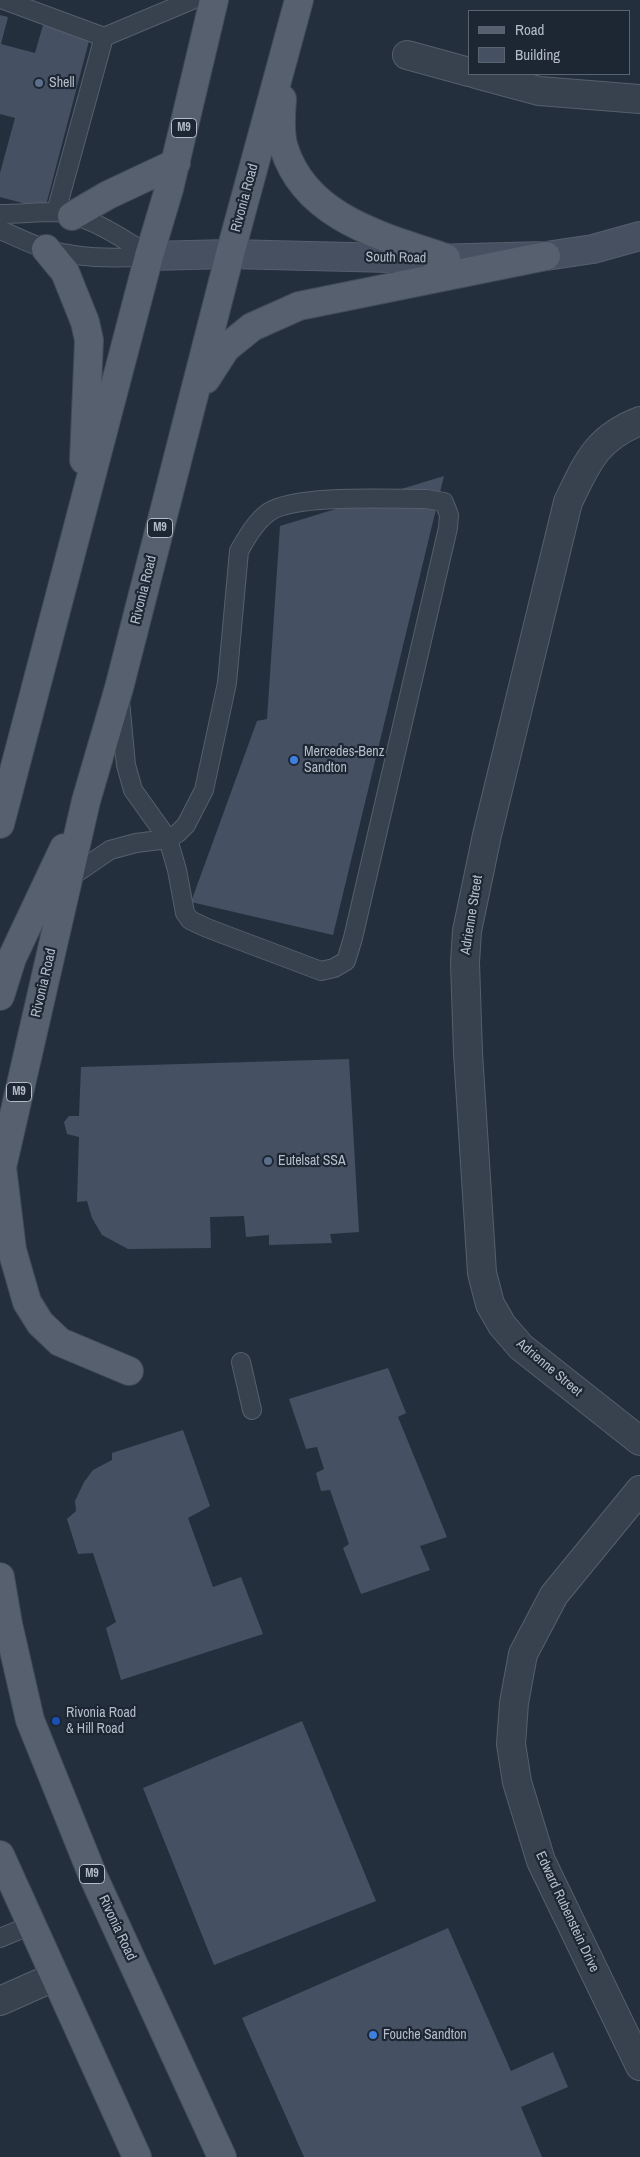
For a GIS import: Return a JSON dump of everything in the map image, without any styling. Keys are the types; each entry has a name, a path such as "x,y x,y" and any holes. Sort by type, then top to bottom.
{"main road":[{"name":"M9","path":"0,824 149,256 176,163 214,0"},
{"name":"Rivonia Road","path":"129,1372 60,1342 35,1316 27,1302 12,1250 1,1175 86,801 119,688 230,254 299,0"},
{"path":"282,62 281,128 284,148 304,185 320,203 350,224 446,258"},
{"path":"64,214 176,163"},
{"path":"46,249 65,272 85,322 89,340 82,514"},
{"path":"193,397 226,348 252,327 299,306 546,256"},
{"path":"0,996 12,958 86,801"},
{"name":"Rivonia Road","path":"0,1577 8,1624 30,1720 93,1876 222,2157"},
{"path":"0,1855 137,2157"}],"street":[{"path":"407,55 468,72"},
{"path":"480,75 539,91 640,99"},
{"name":"South Road","path":"149,256 230,254 446,258 546,256 593,249 640,236"},
{"name":"Adrienne Street","path":"640,421 627,426 606,440 589,459 568,502 486,835 469,923 465,962 468,1053 482,1273 490,1304 502,1325 520,1348 640,1441"},
{"name":"Edward Rubenstein Drive","path":"640,1490 554,1595 523,1654 514,1703 511,1744 517,1782 541,1861 640,2066"},
{"path":"0,2001 54,1976"}],"lane":[{"path":"4,0 104,37 192,0"},
{"path":"64,214 104,37"},
{"path":"0,214 64,214 116,232 149,256"},
{"path":"0,230 46,249 111,259 149,256"},
{"path":"69,878 110,850 136,843 168,839 186,825 204,790 227,684 239,551 249,533 269,512 302,501 426,498 444,502 449,515 448,528 355,929 346,961 334,968 320,971 207,928 190,920 184,913 177,870 168,839 133,790 126,765 119,688"},
{"path":"241,1362 252,1410"},
{"path":"0,1938 31,1925"}],"building":[{"name":"Shell","path":"0,15 8,17 1,44 35,53 43,25 90,37 45,209 0,197 0,173 15,118 0,114"},
{"path":"444,476 333,935 191,902 257,721 267,719 280,526"},
{"path":"349,1059 359,1232 330,1234 332,1243 269,1245 269,1235 246,1237 244,1216 210,1217 211,1248 128,1249 102,1235 92,1218 87,1201 77,1202 79,1137 67,1134 64,1122 69,1116 79,1116 81,1067"},
{"path":"388,1368 406,1413 398,1417 447,1537 420,1546 430,1570 361,1594 343,1548 349,1544 330,1490 321,1491 316,1473 324,1469 317,1447 306,1449 289,1399"},
{"path":"183,1430 210,1506 188,1518 213,1587 241,1577 263,1634 121,1680 106,1628 116,1622 93,1553 78,1554 67,1519 76,1511 75,1501 84,1482 93,1470 112,1460 112,1453"},
{"path":"302,1721 376,1901 214,1965 143,1788"},
{"name":"Fouche Sandton","path":"448,1928 511,2071 553,2052 568,2087 521,2107 542,2157 304,2157 242,2018"}],"place":[{"name":"Shell","path":"39,83"},
{"name":"Mercedes-Benz Sandton","path":"294,760"},
{"name":"Eutelsat SSA","path":"268,1161"},
{"name":"Rivonia Road & Hill Road","path":"56,1721"},
{"name":"Fouche Sandton","path":"373,2035"}]}
